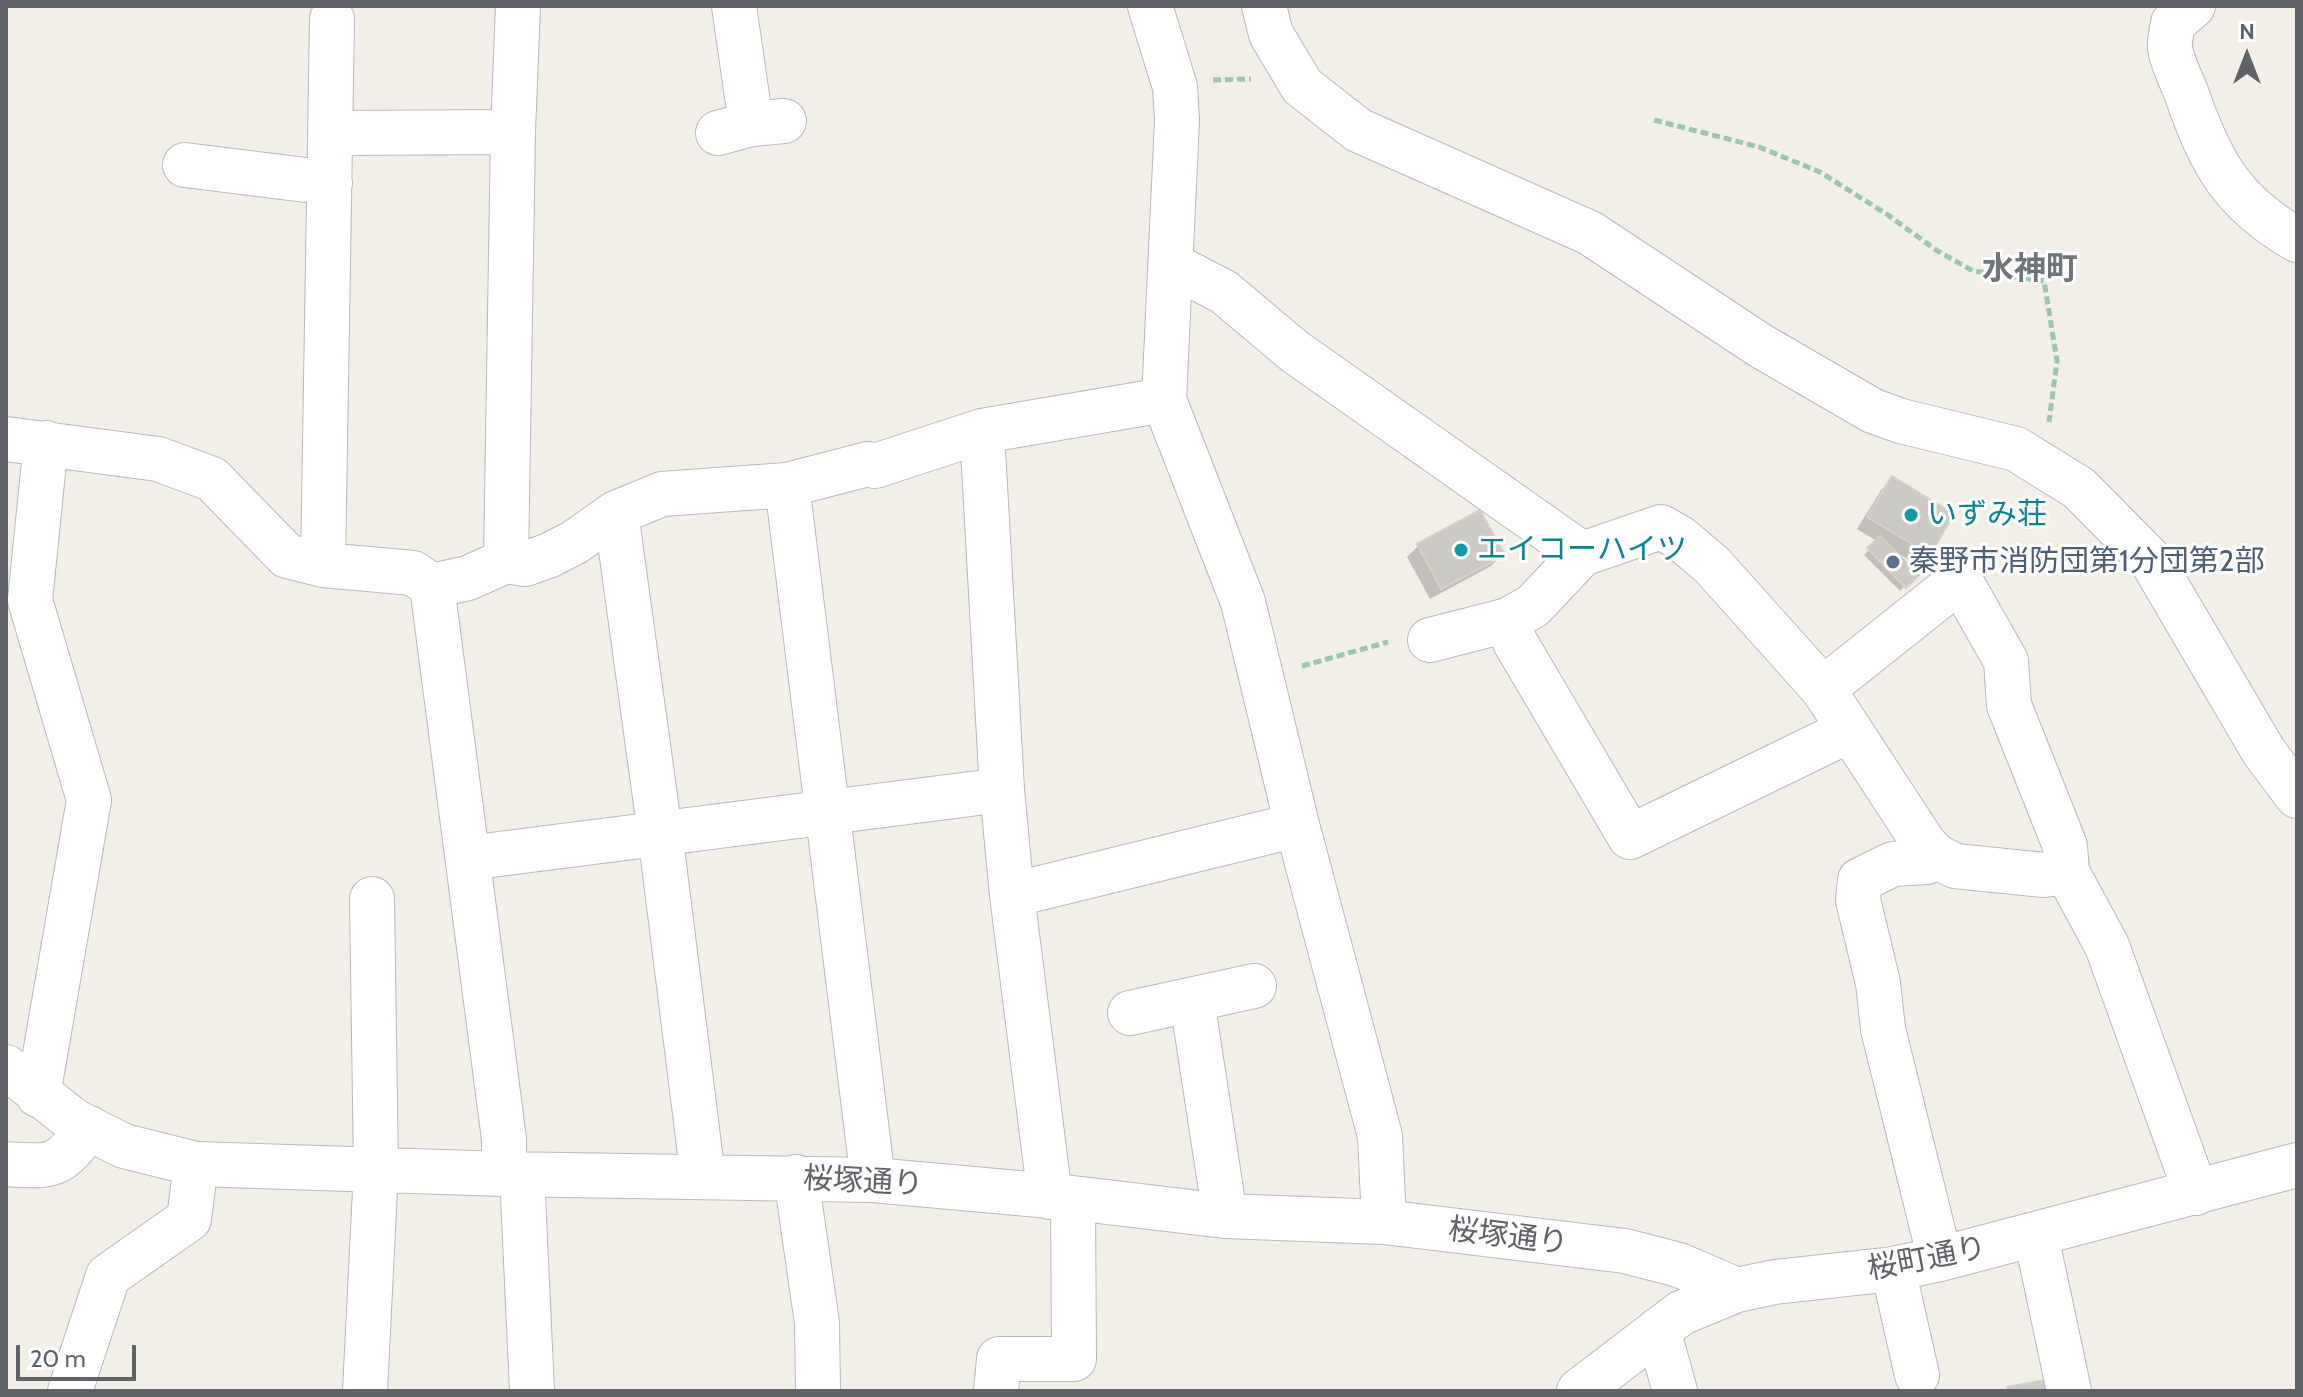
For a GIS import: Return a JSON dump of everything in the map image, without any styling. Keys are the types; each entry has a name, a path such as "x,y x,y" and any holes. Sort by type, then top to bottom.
{"street":[{"path":"506,561 518,6"},
{"path":"734,6 751,126"},
{"path":"1150,6 1175,87 1177,120 1164,400 1243,602 1297,825 1380,1136 1384,1222"},
{"path":"1264,6 1271,34 1302,86 1358,130 1590,233 1761,346 1873,411 1901,421 2016,449 2079,488 2153,563 2264,752 2297,796"},
{"path":"2193,6 2173,23 2170,48 2204,143 2219,170 2244,201 2297,240"},
{"path":"323,565 332,19"},
{"path":"332,133 513,132"},
{"path":"185,165 330,183"},
{"path":"1172,265 1224,292 1294,351 1582,554"},
{"path":"38,1095 89,800 30,600 26,441 158,459 212,479 287,556 323,565 413,573 432,586 468,578 506,561 525,564 550,555 575,542 616,513 662,494 787,485 868,464 875,466 982,431 1164,400"},
{"path":"982,431 997,790 1062,1198 1074,1359 999,1359 996,1391"},
{"path":"787,485 873,1180"},
{"path":"616,513 703,1177"},
{"path":"1411,640 1508,620 1533,606 1582,554 1661,527 1680,538 1712,565 1823,689 1925,845 1936,856 1955,866 2044,875 2067,872"},
{"path":"1823,689 1960,580 2006,661 2009,705 2065,846 2067,872 2107,946 2196,1193"},
{"path":"432,586 473,857 504,1139 513,1174 532,1391"},
{"path":"1508,620 1515,642 1630,837 1850,730"},
{"path":"473,857 997,790"},
{"path":"1012,895 1297,825"},
{"path":"1917,1375 1920,1268 1878,983 1858,900 1860,880 1893,864 1927,862 1936,856"},
{"path":"365,1391 376,1170 372,899"},
{"path":"1130,1013 1254,986"},
{"path":"1192,1000 1225,1216"},
{"name":"桜塚通り","path":"6,1067 74,1121 124,1146 196,1164 513,1174 873,1180 1225,1216 1384,1222 1625,1251 1679,1265 1737,1290"},
{"path":"6,1164 52,1165 71,1151 89,1128"},
{"path":"70,1391 108,1276 189,1219 196,1164"},
{"name":"桜町通り","path":"1579,1391 1681,1313 1737,1290 1775,1282 1920,1268 2297,1165"},
{"path":"796,1177 817,1323 818,1391"},
{"path":"2036,1236 2069,1391"},
{"path":"1658,1330 1675,1391"}],"path":[{"path":"1209,81 1251,79 1265,82"},
{"path":"1654,120 1759,147 1820,172 1936,250 1973,271 2044,281 2057,361 2044,465"},
{"path":"1261,677 1411,640"}],"building":[{"name":"いずみ荘","path":"1892,476 1954,514 1930,555 1867,517"},
{"name":"エイコーハイツ","path":"1480,510 1505,555 1441,589 1417,544"},
{"name":"秦野市消防団第1分団第2部","path":"1880,536 1919,575 1906,588 1867,548"},
{"path":"2051,1379 2053,1391 2008,1391 2007,1387"}],"place":[{"name":"いずみ荘","path":"1911,515"},
{"name":"エイコーハイツ","path":"1461,550"},
{"name":"秦野市消防団第1分団第2部","path":"1893,562"}],"district":[{"name":"水神町","path":"2030,270"}]}
